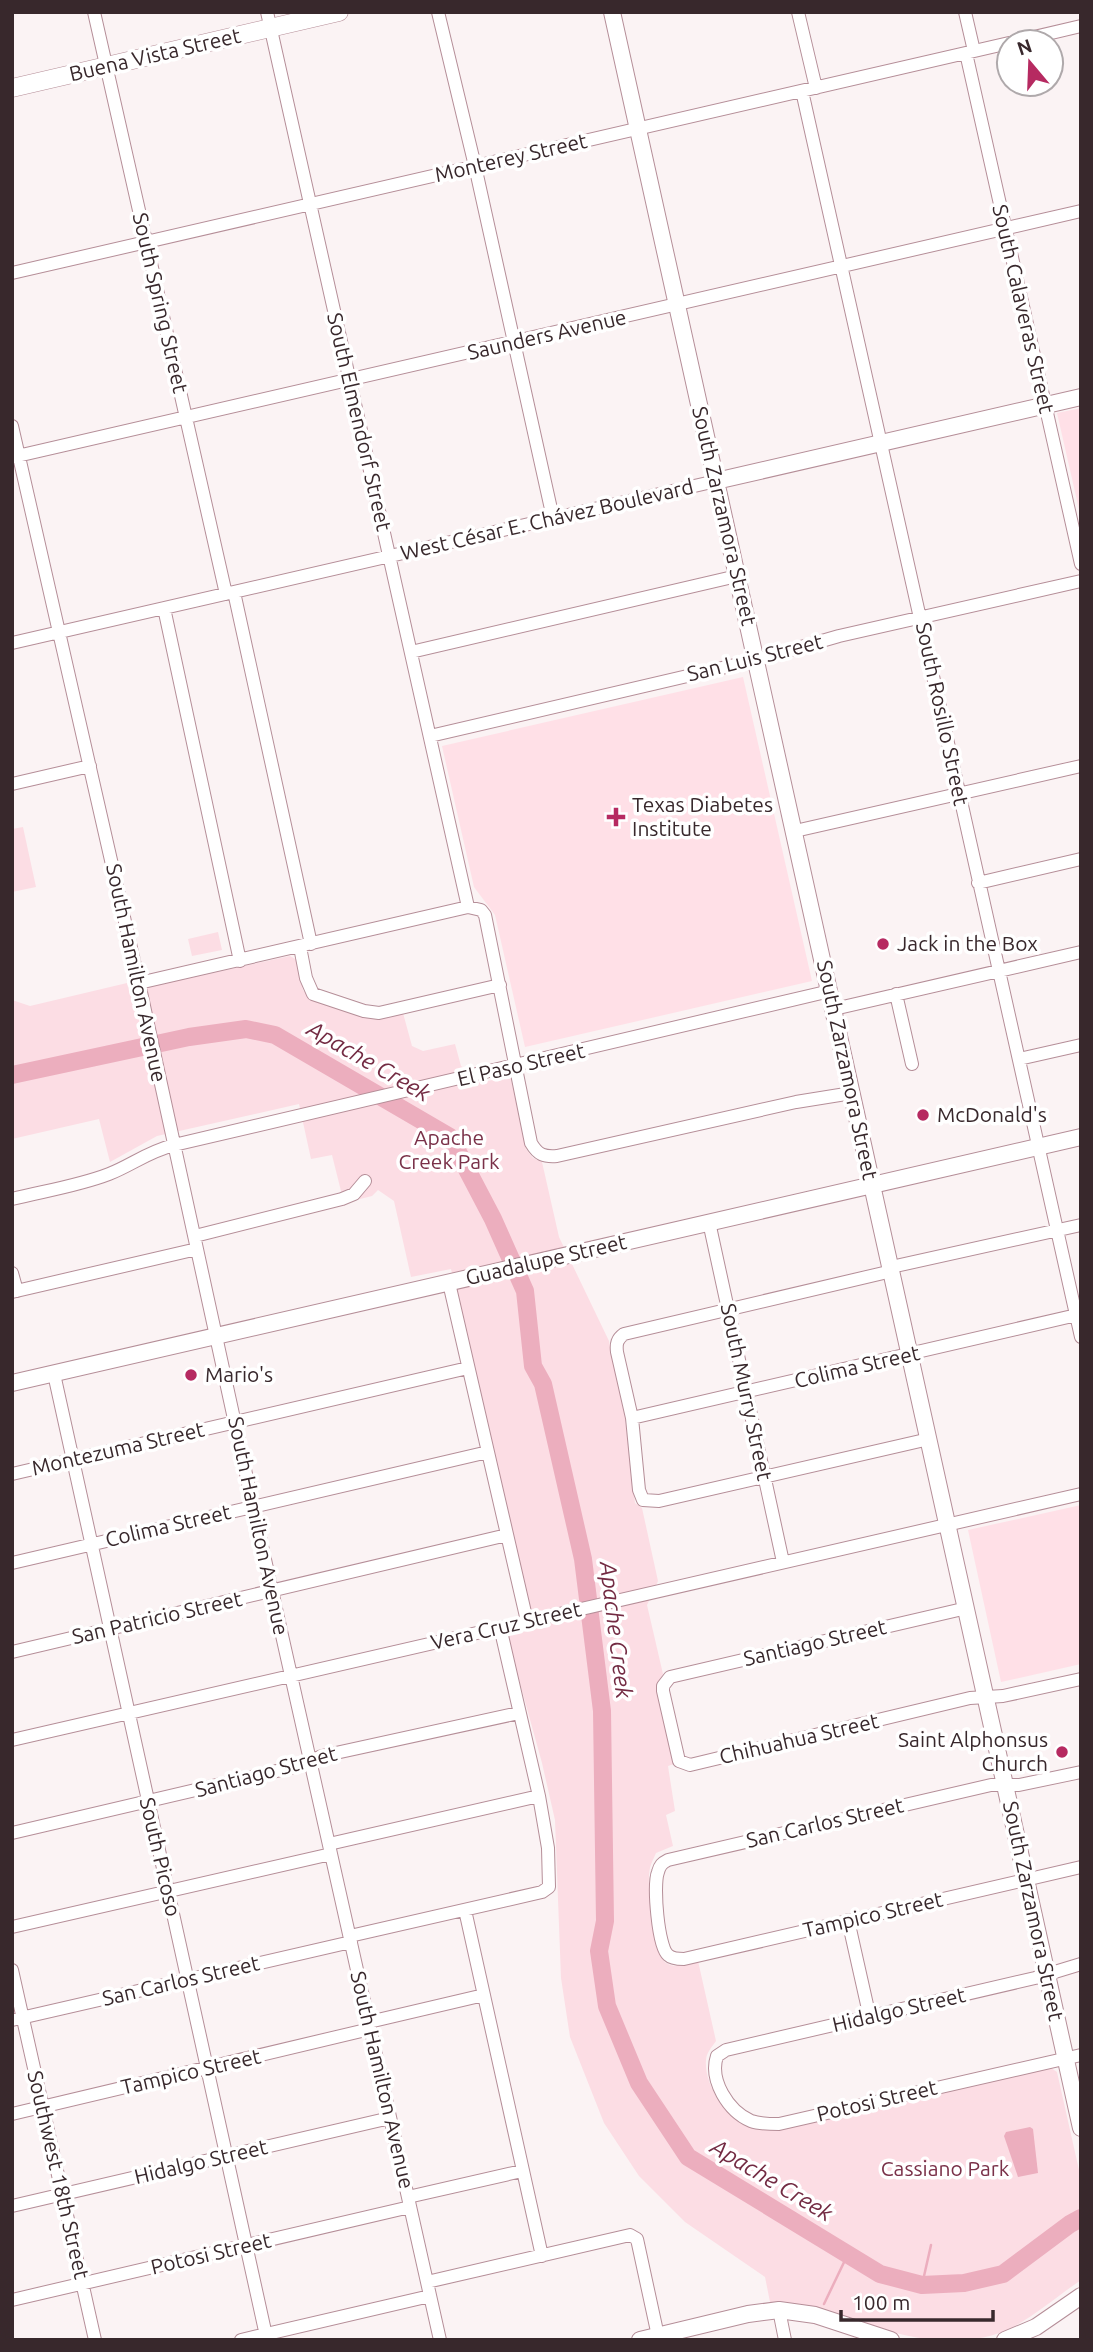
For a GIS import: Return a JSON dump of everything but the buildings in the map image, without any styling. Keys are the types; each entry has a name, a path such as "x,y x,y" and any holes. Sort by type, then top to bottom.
{"main road":[{"name":"Buena Vista Street","path":"12,88 106,66 268,20 339,12"},
{"name":"South Zarzamora Street","path":"612,12 1047,1973 1073,2057 1081,2128"},
{"name":"West César E. Chávez Boulevard","path":"716,481 1081,397"},
{"name":"Guadalupe Street","path":"12,1383 1081,1137"},
{"path":"1006,2340 1036,2327 1081,2296"},
{"path":"640,2340 748,2314 779,2310 815,2315 891,2340"}],"street":[{"name":"South Spring Street","path":"94,12 186,418 230,593 305,946 306,978 313,994 364,1011 379,1013 500,985"},
{"path":"438,12 553,518"},
{"path":"798,12 816,88"},
{"name":"South Calaveras Street","path":"965,12 970,52 1005,229 1081,564"},
{"name":"South Elmendorf Street","path":"268,20 468,906 481,910 485,915 531,1143 542,1156 557,1156 796,1102 852,1093"},
{"name":"Monterey Street","path":"12,273 995,47"},
{"name":"South Rosillo Street","path":"802,91 1081,1337"},
{"name":"Saunders Avenue","path":"15,456 1081,211"},
{"name":"South Hamilton Avenue","path":"12,426 15,456 60,631 141,990 253,1506 440,2340"},
{"name":"West César E. Chávez Boulevard","path":"12,643 716,481"},
{"path":"411,652 737,576"},
{"name":"San Luis Street","path":"430,736 756,660 839,636 1081,582"},
{"path":"164,608 240,961"},
{"path":"12,783 90,766"},
{"path":"795,831 1081,766"},
{"path":"978,883 1081,859"},
{"path":"141,990 240,961 468,906"},
{"path":"834,1009 1081,952"},
{"name":"El Paso Street","path":"12,1199 94,1180 113,1173 142,1156 174,1145 830,991"},
{"path":"896,994 912,1064"},
{"path":"1019,1059 1081,1045"},
{"path":"12,1273 14,1291 196,1243 342,1199 354,1194 365,1181"},
{"name":"South Murry Street","path":"709,1222 783,1562"},
{"path":"929,1439 659,1502 645,1500 639,1490 632,1418 616,1345 624,1334 1081,1225"},
{"path":"449,1283 527,1621"},
{"name":"Colima Street","path":"632,1418 1078,1315"},
{"name":"Montezuma Street","path":"12,1474 468,1368"},
{"name":"South Picoso","path":"54,1374 266,2337"},
{"name":"Colima Street","path":"12,1563 488,1452"},
{"name":"Vera Cruz Street","path":"12,1740 1081,1494"},
{"name":"San Patricio Street","path":"12,1653 507,1535"},
{"name":"Santiago Street","path":"681,1763 677,1757 663,1691 663,1686 670,1677 967,1608"},
{"path":"12,1927 167,1891 539,1796 500,1627"},
{"name":"Chihuahua Street","path":"681,1763 690,1765 970,1698 1003,1696 1081,1679"},
{"name":"Santiago Street","path":"12,1833 298,1766 322,1756 519,1713"},
{"name":"San Carlos Street","path":"666,1954 662,1944 656,1884 657,1874 663,1863 677,1857 991,1785 1019,1786 1081,1772"},
{"name":"San Carlos Street","path":"18,2019 542,1892 548,1887 548,1848 539,1796"},
{"name":"Tampico Street","path":"666,1954 684,1959 1081,1867"},
{"path":"465,1910 541,2256"},
{"path":"848,1920 870,2018"},
{"name":"Hidalgo Street","path":"717,2056 726,2050 870,2018 1035,1978 1081,1964"},
{"name":"Southwest 18th Street","path":"12,1970 18,2019 42,2107 94,2340"},
{"name":"Tampico Street","path":"12,2114 207,2068 484,1995"},
{"name":"Potosi Street","path":"717,2056 716,2076 719,2088 727,2100 747,2119 757,2123 779,2124 1073,2057"},
{"name":"Hidalgo Street","path":"12,2206 390,2118"},
{"name":"Potosi Street","path":"12,2300 246,2246 522,2171"},
{"path":"427,2282 626,2235 635,2236 657,2336"},
{"path":"241,2340 266,2337 430,2296"},
{"path":"779,2310 785,2340"}],"shaded area":[{"path":"1081,408 1081,518 1057,413"},
{"name":"Texas Diabetes Institute","path":"743,677 812,981 525,1047 495,915 474,887 442,746"},
{"path":"1081,1505 1081,1664 1001,1682 968,1530"},
{"path":"1030,2127 1033,2129 1038,2173 1018,2177 1004,2136 1006,2132"}],"green space":[{"path":"23,827 36,887 12,892 12,829"},
{"path":"218,932 222,950 192,956 188,939"},
{"name":"Apache Creek Park","path":"290,956 297,960 303,990 308,997 403,1013 412,1046 423,1051 455,1044 461,1066 483,1082 506,1077 511,1079 526,1149 533,1158 542,1162 559,1237 609,1341 625,1418 635,1503 642,1508 658,1581 647,1605 663,1674 658,1686 674,1764 668,1766 675,1811 666,1815 673,1846 656,1853 650,1866 649,1888 654,1933 661,1957 666,1963 678,1966 698,1961 716,2041 706,2060 706,2070 713,2090 732,2116 749,2126 1051,2068 1057,2072 1081,2179 1081,2280 1015,2326 978,2338 939,2340 901,2334 806,2306 770,2302 765,2277 685,2222 639,2176 604,2123 570,2037 561,1978 555,1820 507,1636 535,1629 451,1269 411,1277 394,1201 378,1190 372,1196 344,1203 332,1155 311,1159 299,1104 157,1136 110,1162 99,1119 12,1139 12,1000 30,1006 127,983 129,991"}],"waterway":[{"name":"Apache Creek","path":"12,1075 189,1037 246,1029 275,1035 450,1137 493,1219 525,1291 533,1366 543,1384 583,1559 602,1711 605,1921 599,1951 607,2006 639,2083 688,2157 880,2274 922,2285 964,2283 1003,2274 1081,2218"},
{"path":"922,2285 931,2245"},
{"path":"824,2304 847,2256"}],"place":[{"name":"Texas Diabetes Institute","path":"616,817"},
{"name":"Jack in the Box","path":"883,944"},
{"name":"McDonald's","path":"923,1115"},
{"name":"Mario's","path":"191,1375"},
{"name":"Saint Alphonsus Church","path":"1062,1752"}],"park label":[{"name":"Cassiano Park","path":"945,2169"}]}
